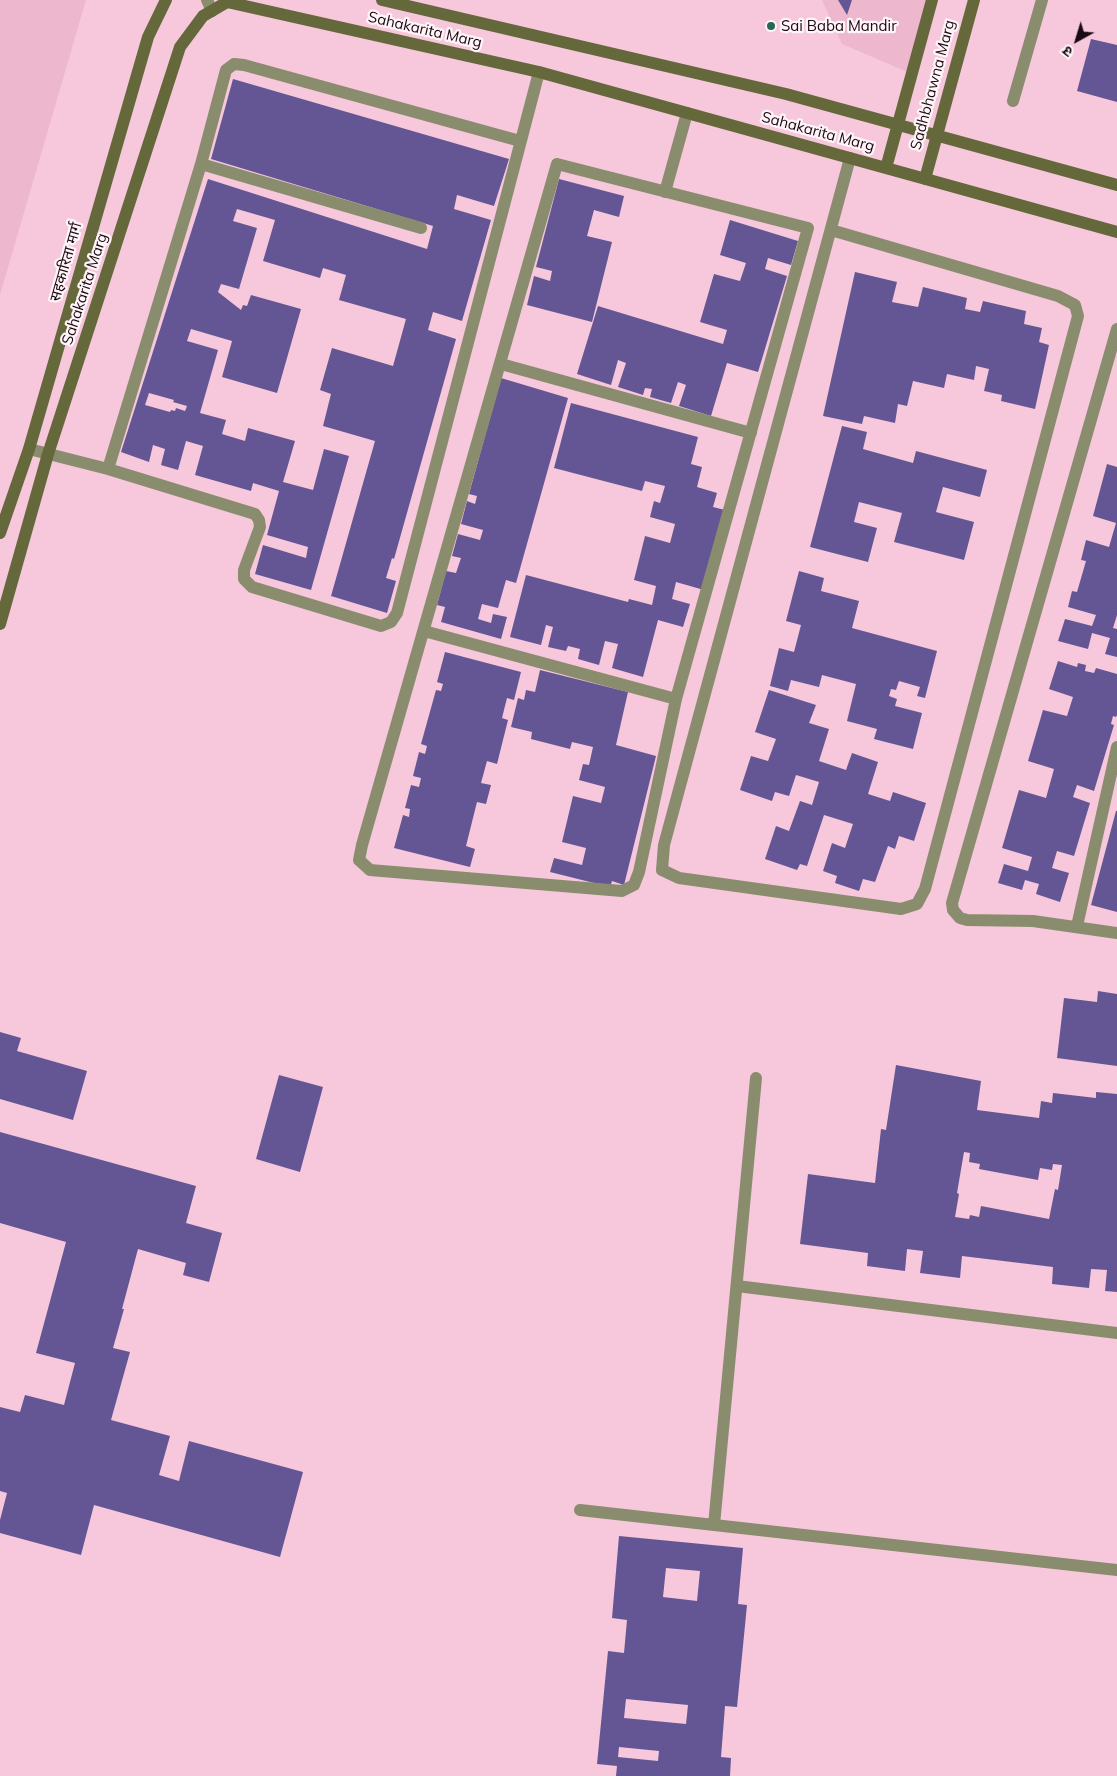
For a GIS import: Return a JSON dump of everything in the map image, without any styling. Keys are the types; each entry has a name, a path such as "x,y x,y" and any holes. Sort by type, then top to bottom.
{"street":[{"name":"सहकारिता मार्ग","path":"0,533 29,449 148,37 166,0"},
{"name":"Sahakarita Marg","path":"382,0 786,94 1117,185"},
{"name":"Sadhbhawna Marg","path":"886,168 932,0"},
{"name":"Sadhbhawna Marg","path":"925,179 974,0"},
{"path":"1012,101 1042,0"},
{"name":"Sahakarita Marg","path":"0,624 48,454 180,47 209,5 227,2 539,72 1117,232"},
{"path":"108,469 201,164 226,70 234,64 244,65 520,141"},
{"path":"29,449 108,469 255,514 259,520 260,527 244,570 244,579 252,587 381,626 391,622 397,613 539,72"},
{"path":"665,192 686,113"},
{"path":"831,230 1058,296 1074,305 1078,316 925,890 916,904 901,909 679,878 662,870 664,845 850,158"},
{"path":"201,164 421,228"},
{"path":"557,164 665,192 808,228 676,699 639,872 634,885 622,891 370,870 359,860 362,845 557,164"},
{"path":"1117,329 952,903 953,910 960,918 967,920 1033,921 1117,933"},
{"path":"500,364 751,433"},
{"path":"424,631 676,699"},
{"path":"1077,926 1117,747"},
{"path":"714,1525 756,1078"},
{"path":"737,1286 1117,1333"},
{"path":"580,1510 1117,1570"}],"shaded area":[{"path":"0,0 86,0 0,295"},
{"path":"822,0 932,0 912,74 842,44"}],"building":[{"path":"838,0 852,0 847,15"},
{"path":"1091,39 1117,45 1117,102 1077,91"},
{"path":"233,79 509,159 494,206 457,195 454,209 491,220 462,321 433,312 428,330 456,339 394,559 392,558 386,578 396,581 387,613 331,596 375,441 323,426 331,394 320,390 332,348 393,366 406,319 339,300 346,275 323,268 320,278 263,261 275,220 237,209 233,221 257,228 239,289 221,284 218,292 241,310 243,305 247,306 251,295 301,309 277,393 222,377 232,341 191,329 187,341 218,350 200,413 226,420 222,434 245,441 248,428 295,441 283,482 313,490 324,449 349,456 311,590 255,574 263,545 306,558 308,547 267,535 279,491 253,483 251,491 195,475 203,446 186,441 178,470 161,465 165,449 153,445 149,462 121,452 208,179 427,249 433,226 211,159","holes":["149,393 174,400 173,402 187,406 185,411 176,408 175,411 171,410 170,412 145,405"]},
{"path":"559,179 624,196 619,217 594,210 587,236 612,242 592,322 527,305 534,276 550,281 552,271 536,267"},
{"path":"730,220 798,241 791,265 768,258 765,269 787,276 758,372 727,363 711,416 679,406 686,385 678,382 671,403 650,397 652,389 645,388 643,395 618,387 626,363 618,360 611,385 577,374 598,306 723,344 727,330 700,322 714,274 740,281 746,263 720,255"},
{"path":"855,272 897,282 892,302 918,307 923,287 967,298 965,309 980,312 983,301 1026,311 1024,324 1042,328 1039,342 1049,345 1035,409 1001,401 1002,395 984,391 989,369 976,366 974,380 947,374 944,388 913,381 907,406 898,404 895,423 864,416 862,424 823,416"},
{"path":"501,378 568,398 516,583 506,580 498,608 482,604 478,619 491,623 493,614 507,617 501,639 441,622 445,607 437,605 446,571 456,573 461,558 452,556 458,534 480,540 483,530 461,524 467,501 475,504 477,496 469,494"},
{"path":"571,403 698,437 691,464 702,467 697,487 717,493 713,507 725,510 704,590 676,582 672,599 690,604 683,627 658,620 643,677 612,668 618,644 605,641 599,665 578,659 580,649 568,646 566,651 548,647 553,627 546,625 541,645 510,637 526,575 628,602 629,599 652,605 656,586 634,580 645,536 670,543 675,524 650,517 654,501 660,503 665,486 645,481 642,491 554,468"},
{"path":"842,426 867,432 863,449 913,463 916,451 987,470 980,497 943,487 936,512 974,522 964,560 894,542 902,513 859,502 854,522 877,528 868,562 810,547"},
{"path":"1107,464 1117,467 1117,615 1113,628 1117,629 1117,657 1105,654 1110,638 1092,633 1088,649 1058,641 1065,619 1092,626 1096,615 1068,607 1072,591 1077,592 1086,561 1081,560 1086,540 1109,547 1116,523 1093,516"},
{"path":"799,571 824,578 821,591 859,601 852,628 937,651 925,698 917,696 920,687 899,681 896,690 891,689 889,696 897,699 895,706 922,713 913,749 874,739 877,729 847,721 856,684 822,675 819,687 791,680 788,691 770,686 779,648 794,652 801,625 786,621"},
{"path":"445,652 521,672 514,700 507,698 502,718 508,720 497,764 487,761 481,783 491,785 486,804 477,802 466,846 475,849 470,867 394,848 403,815 409,817 410,809 405,808 411,785 419,787 421,778 413,776 419,752 425,754 427,746 421,744 436,690 441,691 443,684 437,682"},
{"path":"1058,661 1077,667 1078,663 1086,665 1085,671 1094,673 1096,668 1117,674 1117,715 1116,717 1113,716 1111,724 1114,725 1094,791 1077,785 1073,797 1090,803 1074,856 1057,851 1052,868 1069,873 1060,902 1036,894 1039,884 1025,880 1022,890 998,883 1004,864 1028,871 1032,857 1002,848 1019,790 1046,798 1054,769 1028,761 1043,710 1067,716 1073,697 1049,689"},
{"path":"540,670 628,692 616,745 656,756 624,885 612,881 610,887 550,872 554,858 582,865 586,848 562,842 573,796 601,803 605,787 579,780 583,764 589,765 593,747 572,742 570,749 531,739 532,732 511,727 518,698 524,700 526,690 535,692"},
{"path":"769,690 816,705 809,723 829,729 819,761 846,770 852,753 878,762 868,794 890,801 893,792 926,803 914,841 899,836 895,849 888,846 875,882 863,879 859,891 835,883 837,876 823,871 832,843 845,848 853,824 824,815 807,866 800,864 797,870 765,859 776,826 789,831 800,801 812,805 819,782 796,775 789,796 775,792 772,801 740,790 751,756 768,761 776,739 755,732"},
{"path":"1117,811 1117,912 1091,905"},
{"path":"1098,991 1117,994 1117,1066 1057,1058 1064,998 1097,1002"},
{"path":"0,1032 21,1038 17,1051 87,1071 73,1120 0,1099"},
{"path":"896,1065 981,1081 977,1110 1039,1118 1041,1101 1052,1103 1053,1093 1096,1098 1096,1092 1117,1094 1117,1292 1105,1291 1107,1270 1091,1269 1089,1288 1052,1284 1053,1267 962,1256 960,1278 920,1273 923,1251 907,1249 905,1271 867,1266 868,1253 800,1244 808,1174 875,1183 881,1129 886,1130","holes":["964,1152 970,1153 969,1162 980,1164 979,1169 1038,1180 1040,1168 1052,1170 1053,1164 1062,1165 1058,1190 1055,1189 1049,1219 981,1206 979,1217 970,1215 969,1219 955,1217"]},
{"path":"279,1075 323,1087 300,1172 256,1159"},
{"path":"0,1132 196,1186 186,1223 222,1233 209,1282 183,1275 186,1263 138,1249 113,1348 130,1352 111,1420 170,1436 159,1475 179,1481 189,1441 303,1472 280,1557 94,1505 81,1555 0,1533 0,1520 7,1493 0,1491 0,1407 20,1412 25,1395 64,1405 75,1363 36,1353 66,1242 0,1223"},
{"path":"619,1536 743,1548 738,1604 747,1605 737,1707 725,1706 721,1757 731,1758 730,1776 616,1776 617,1766 597,1764 608,1651 624,1653 627,1620 612,1618","holes":["666,1568 700,1571 697,1601 663,1597","626,1699 688,1705 686,1724 624,1718","619,1747 659,1751 658,1761 618,1757"]}],"place":[{"name":"Sai Baba Mandir","path":"771,26"}]}
